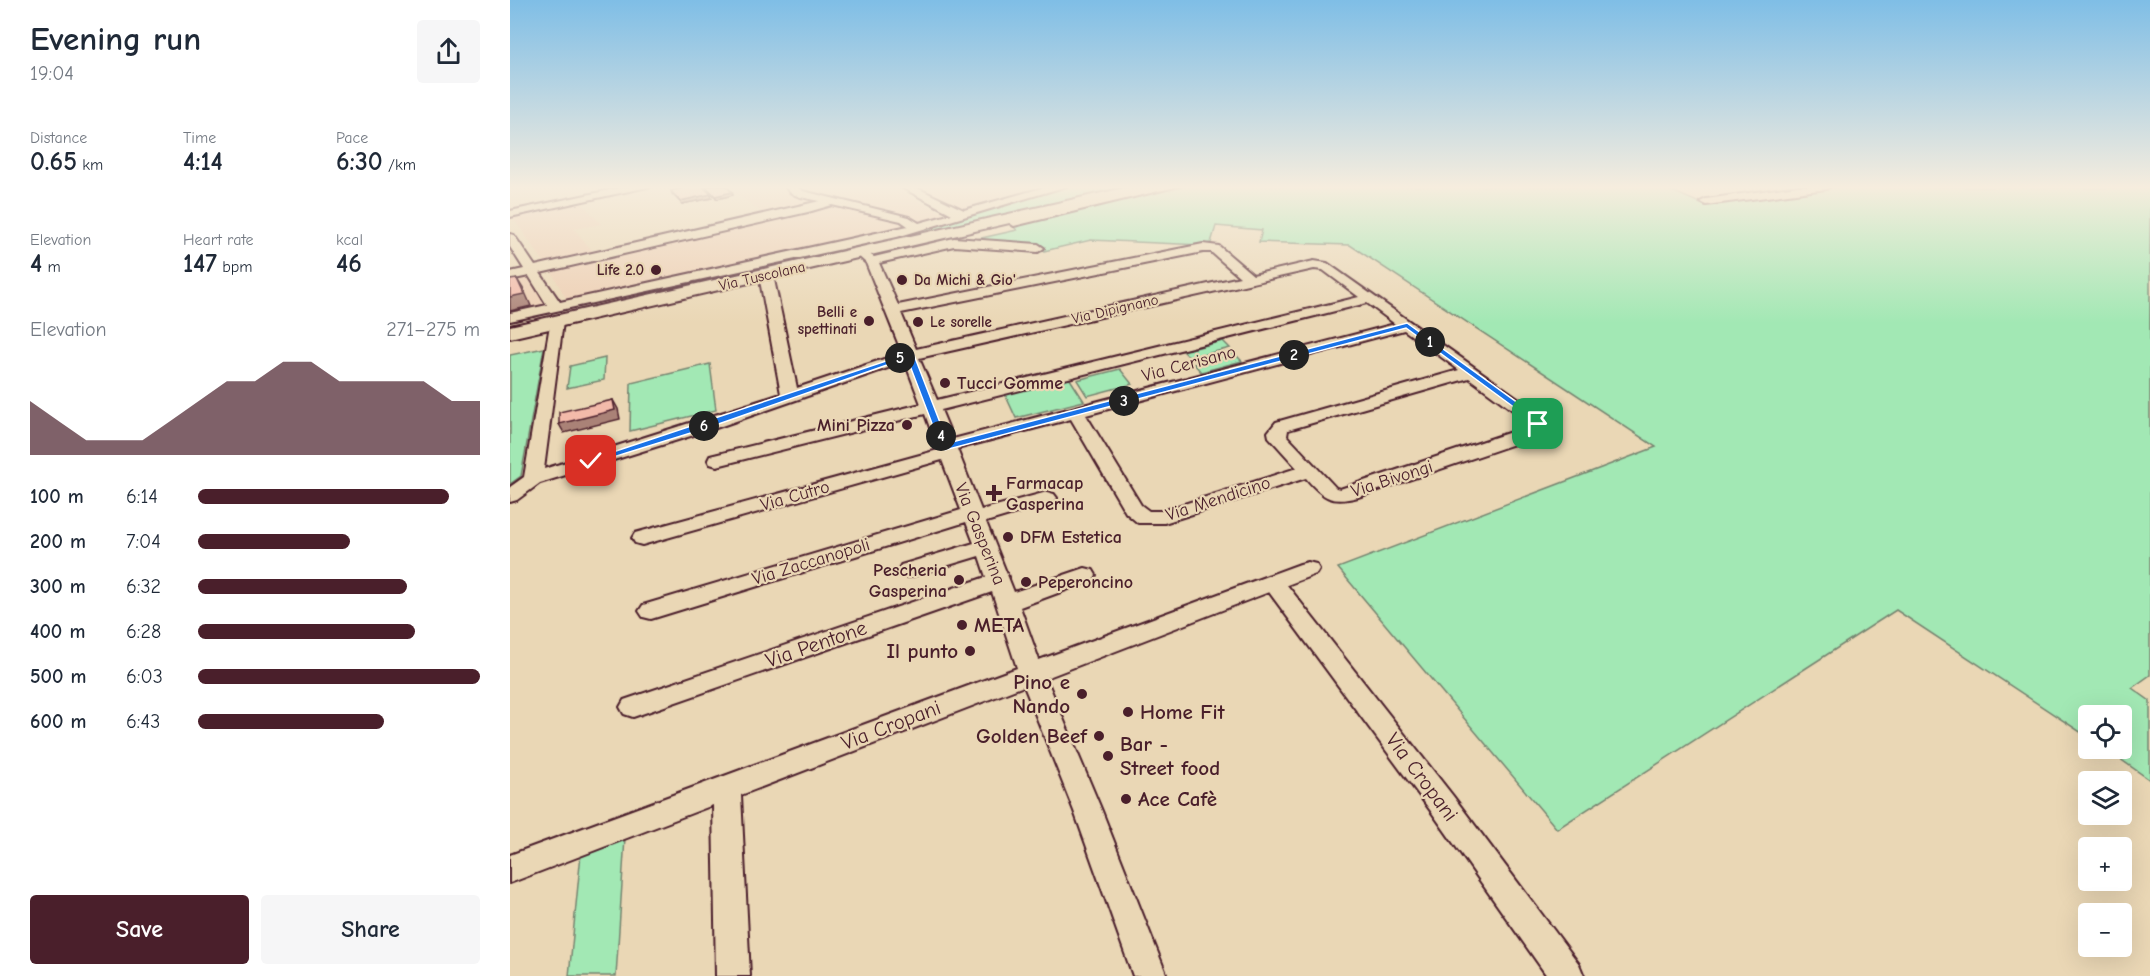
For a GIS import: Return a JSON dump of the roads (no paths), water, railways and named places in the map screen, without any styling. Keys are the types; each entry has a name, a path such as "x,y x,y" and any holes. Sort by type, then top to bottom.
{"main road":[{"name":"Via Tuscolana","path":"510,327 933,232"},
{"name":"Via Tuscolana","path":"510,332 766,275 806,260 866,257 957,232"}],"street":[{"path":"510,276 708,232"},
{"name":"Via Tuscolana","path":"510,317 555,321 806,260 902,232"},
{"path":"894,249 972,232"},
{"path":"866,257 946,234"},
{"path":"510,238 532,271 555,321 533,479"},
{"path":"866,257 954,242 1038,248"},
{"path":"894,310 1206,247 1216,250 1250,279"},
{"name":"Via Gasperina","path":"866,257 894,310 946,450 1003,592 1031,672 1088,811 1150,976"},
{"name":"Via Dipignano","path":"510,496 533,479 790,397 910,355 1320,265"},
{"name":"Via Bivongi","path":"1320,265 1327,267 1370,298 1407,325 1471,372 1535,419 1538,424 1536,429 1348,494 1329,492 1277,435 1282,426 1471,372"},
{"path":"766,275 790,397"},
{"name":"Via Cerisano","path":"717,460 1370,298"},
{"name":"Via Cerisano","path":"946,450 1407,325"},
{"name":"Via Mendicino","path":"1077,414 1133,509 1145,518 1164,517 1308,471"},
{"name":"Via Cutro","path":"642,538 946,450"},
{"name":"Via Zaccanopoli","path":"651,611 973,516 1047,498"},
{"path":"909,570 985,547"},
{"name":"Via Cropani","path":"510,869 1308,569"},
{"name":"Via Pentone","path":"633,707 1003,592 1085,575"},
{"name":"Via Cropani","path":"1273,582 1443,805 1567,976"},
{"path":"727,787 733,976"}],"place":[{"name":"Life 2.0","path":"656,270"},
{"name":"Da Michi & Gio'","path":"902,280"},
{"name":"Belli e spettinati","path":"869,321"},
{"name":"Le sorelle","path":"918,322"},
{"name":"Tucci Gomme","path":"945,383"},
{"name":"Mini Pizza","path":"907,425"},
{"name":"Farmacap Gasperina","path":"994,493"},
{"name":"DFM Estetica","path":"1008,537"},
{"name":"Pescheria Gasperina","path":"959,580"},
{"name":"Peperoncino","path":"1026,582"},
{"name":"META","path":"962,625"},
{"name":"Il punto","path":"970,651"},
{"name":"Pino e Nando","path":"1082,694"},
{"name":"Home Fit","path":"1128,712"},
{"name":"Golden Beef","path":"1099,736"},
{"name":"Bar - Street food","path":"1108,756"},
{"name":"Ace Cafè","path":"1126,799"}]}
